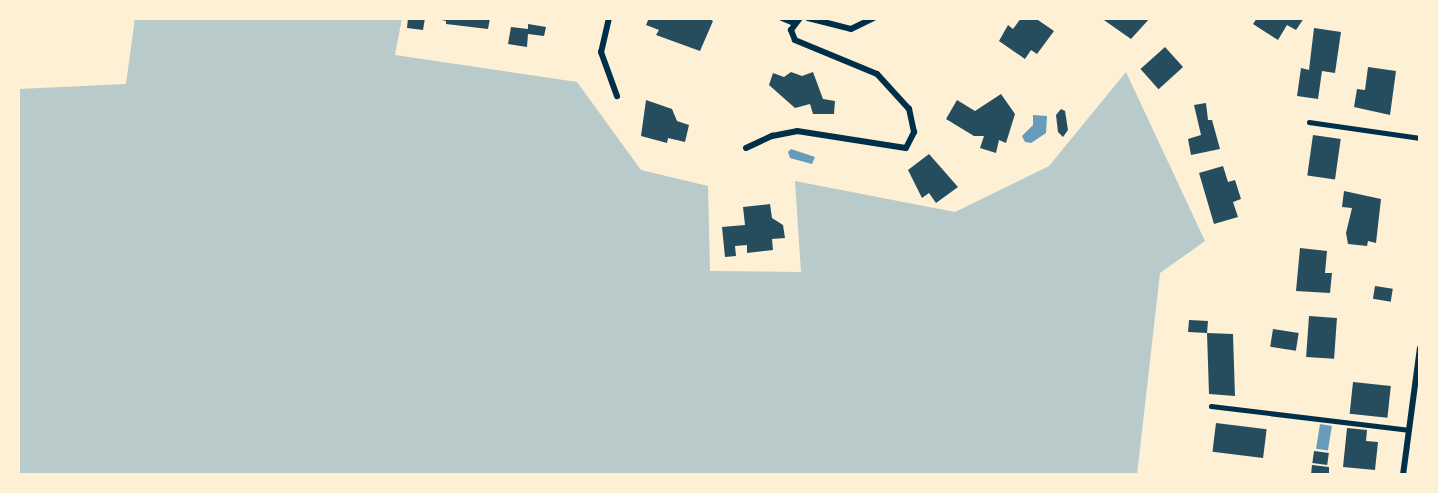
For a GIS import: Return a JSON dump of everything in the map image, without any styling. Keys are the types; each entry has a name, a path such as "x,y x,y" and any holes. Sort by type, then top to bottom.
{"street":[{"path":"609,18 601,52 617,96"},
{"path":"782,18 794,23"},
{"path":"794,23 800,18"},
{"path":"808,18 851,29 871,18"},
{"path":"747,148 772,136 797,131 906,148 914,132 909,109 877,74 795,40 794,23"},
{"path":"1403,475 1408,430 1418,380 1420,348"}],"lane":[{"path":"1309,122 1420,138"},
{"path":"1211,406 1408,430"}],"shaded area":[{"path":"135,18 402,18 395,55 577,82 641,170 708,186 710,271 801,272 795,181 955,212 1049,166 1126,72 1205,241 1160,273 1137,475 18,475 18,89 126,84"}],"water":[{"path":"1033,115 1047,116 1046,133 1031,143 1025,142 1022,136 1033,125"},
{"path":"791,149 815,157 812,164 790,158 788,152"},
{"path":"1320,424 1332,426 1328,451 1316,449"}],"building":[{"path":"408,18 425,18 423,30 407,28"},
{"path":"432,18 490,18 488,29 446,24 446,21"},
{"path":"649,18 707,18 713,21 700,51 656,35 659,30 646,25"},
{"path":"1021,18 1035,18 1054,31 1037,54 1031,50 1025,59 999,41 1008,25 1013,29"},
{"path":"1101,18 1150,18 1131,39"},
{"path":"1257,18 1304,18 1296,30 1287,25 1278,40 1253,24"},
{"path":"528,24 546,27 544,36 528,34 527,47 508,44 511,27 528,29"},
{"path":"1314,28 1341,32 1335,73 1322,71 1318,99 1297,96 1301,68 1309,70"},
{"path":"1165,47 1183,67 1159,89 1140,69"},
{"path":"1368,67 1396,71 1390,115 1354,107 1357,89 1365,90"},
{"path":"791,72 802,76 813,72 823,99 835,101 834,114 813,114 810,104 795,108 769,85 773,73 784,77"},
{"path":"1001,94 1015,114 1006,143 999,140 996,153 980,148 984,136 974,136 946,119 957,100 975,111"},
{"path":"646,100 672,109 677,121 689,125 685,142 668,138 667,143 641,136"},
{"path":"1206,103 1208,120 1212,120 1220,149 1191,155 1188,139 1201,135 1194,105"},
{"path":"1061,109 1065,111 1068,130 1063,137 1058,132 1056,115"},
{"path":"1313,135 1341,139 1335,179 1307,176"},
{"path":"929,154 958,187 936,203 929,193 922,198 908,170"},
{"path":"1223,166 1228,182 1235,180 1241,199 1233,202 1238,217 1214,224 1199,173"},
{"path":"1344,191 1381,199 1376,243 1368,241 1367,246 1348,244 1346,233 1352,208 1342,207"},
{"path":"770,204 772,218 783,225 785,238 772,239 773,250 747,253 747,245 735,246 736,256 725,257 722,227 745,225 743,207"},
{"path":"1300,248 1327,251 1325,273 1332,273 1330,293 1296,291"},
{"path":"1375,286 1393,289 1391,302 1373,299"},
{"path":"1309,316 1337,318 1334,359 1306,357"},
{"path":"1189,320 1208,321 1207,333 1188,332"},
{"path":"1273,329 1299,333 1296,351 1270,347"},
{"path":"1207,333 1233,334 1235,396 1209,394"},
{"path":"1353,382 1391,386 1387,418 1350,414"},
{"path":"1216,423 1267,429 1263,458 1212,452"},
{"path":"1347,428 1367,430 1366,441 1378,442 1375,470 1343,467"},
{"path":"1314,451 1329,453 1327,465 1312,463"},
{"path":"1312,465 1329,467 1329,475 1311,475"}]}
